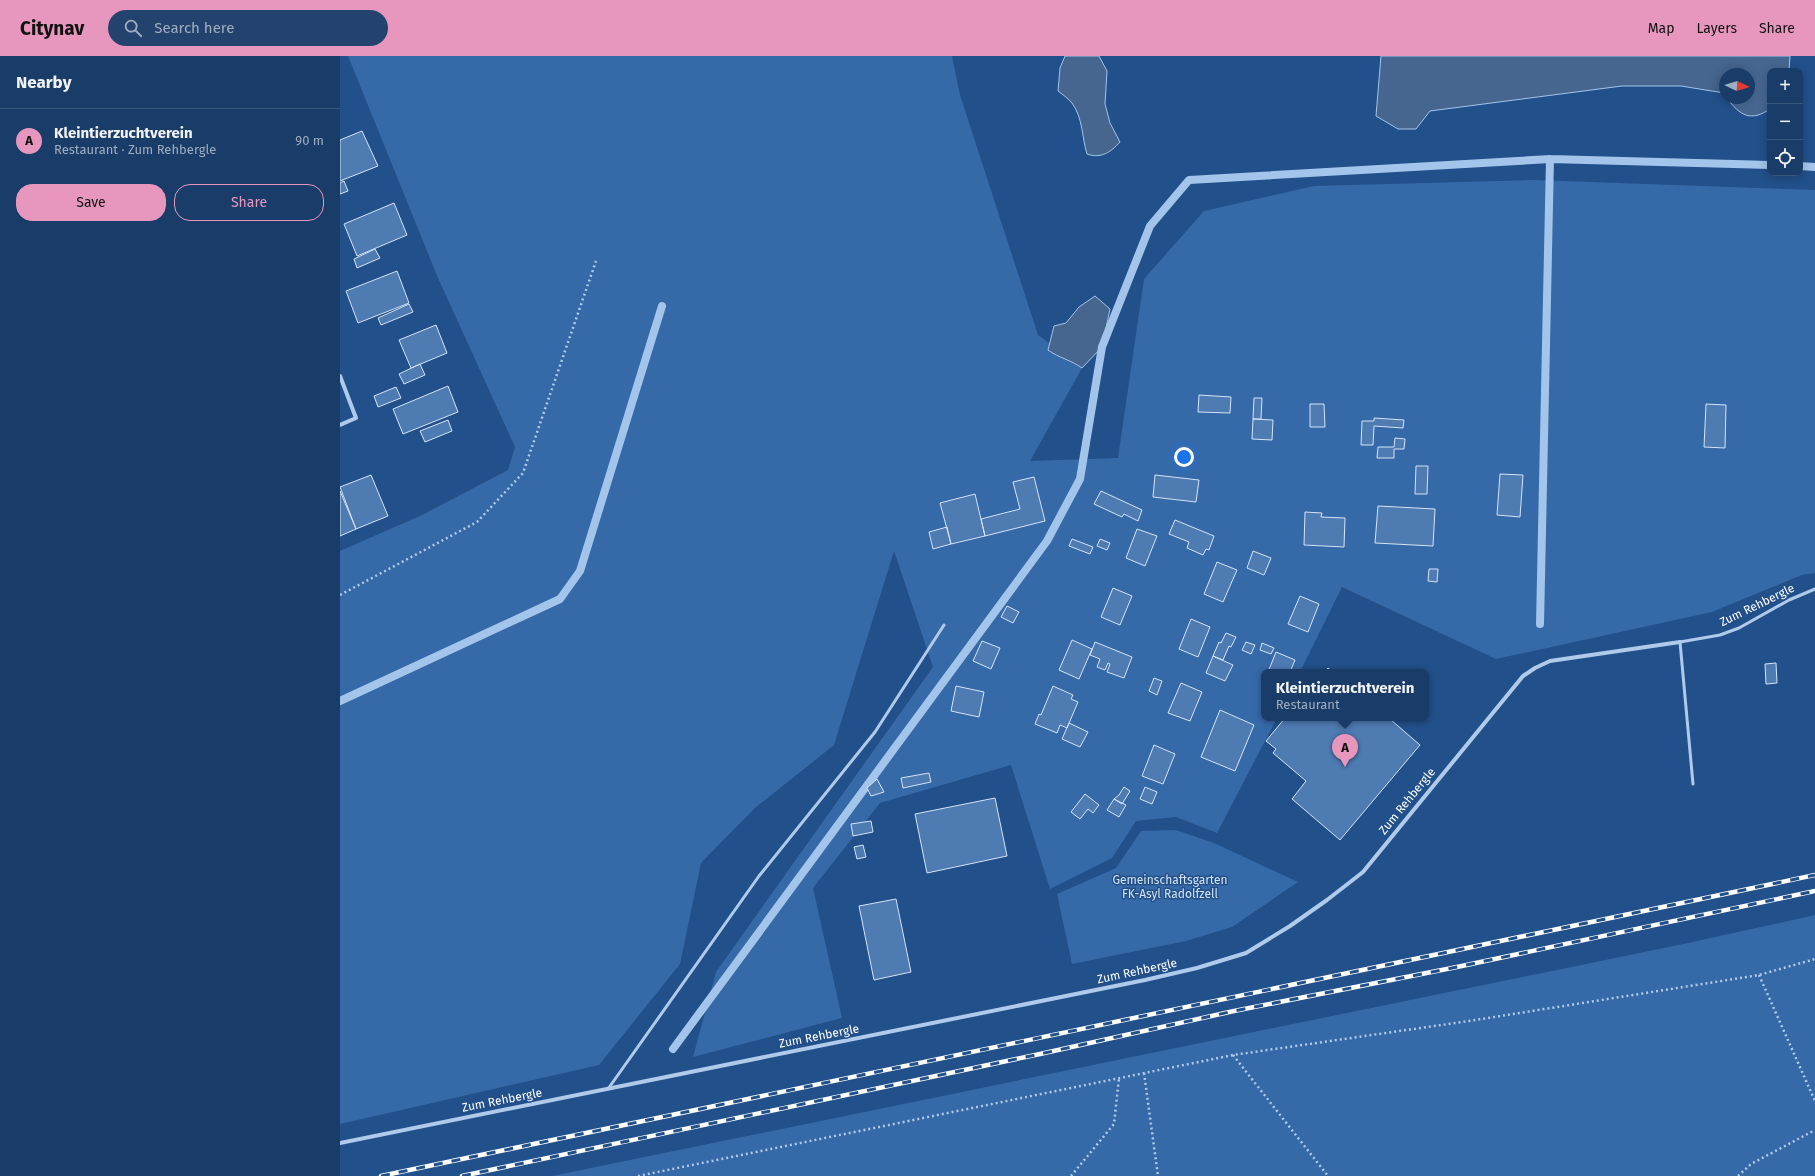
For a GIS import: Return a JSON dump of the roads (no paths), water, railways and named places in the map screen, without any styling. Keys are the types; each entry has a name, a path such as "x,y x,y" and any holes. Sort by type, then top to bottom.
{"street":[{"path":"340,376 356,418 340,425"},
{"name":"Zum Rehbergle","path":"340,1143 1145,980 1197,968 1246,953 1290,926 1327,900 1362,872 1523,676 1550,661 1680,642"}],"lane":[{"name":"Zum Rehbergle","path":"1680,642 1720,635 1738,628 1789,600 1815,589"},
{"path":"608,1089 759,876 875,732 944,625"},
{"path":"1680,642 1693,784"}],"waterway":[{"path":"1540,624 1550,159 1767,165"},
{"path":"673,1049 1047,541 1080,479 1102,347 1150,226 1189,180 1550,159"},
{"path":"1803,166 1815,167"},
{"path":"340,701 560,599 580,571 662,306"}],"railway":[{"path":"381,1176 1815,875"},
{"path":"462,1176 1040,1054 1234,1011 1457,967 1815,891"}],"place":[{"name":"Kleintierzuchtverein","path":"1345,767"}],"park label":[{"name":"Gemeinschaftsgarten FK-Asyl Radolfzell","path":"1170,887"}]}
